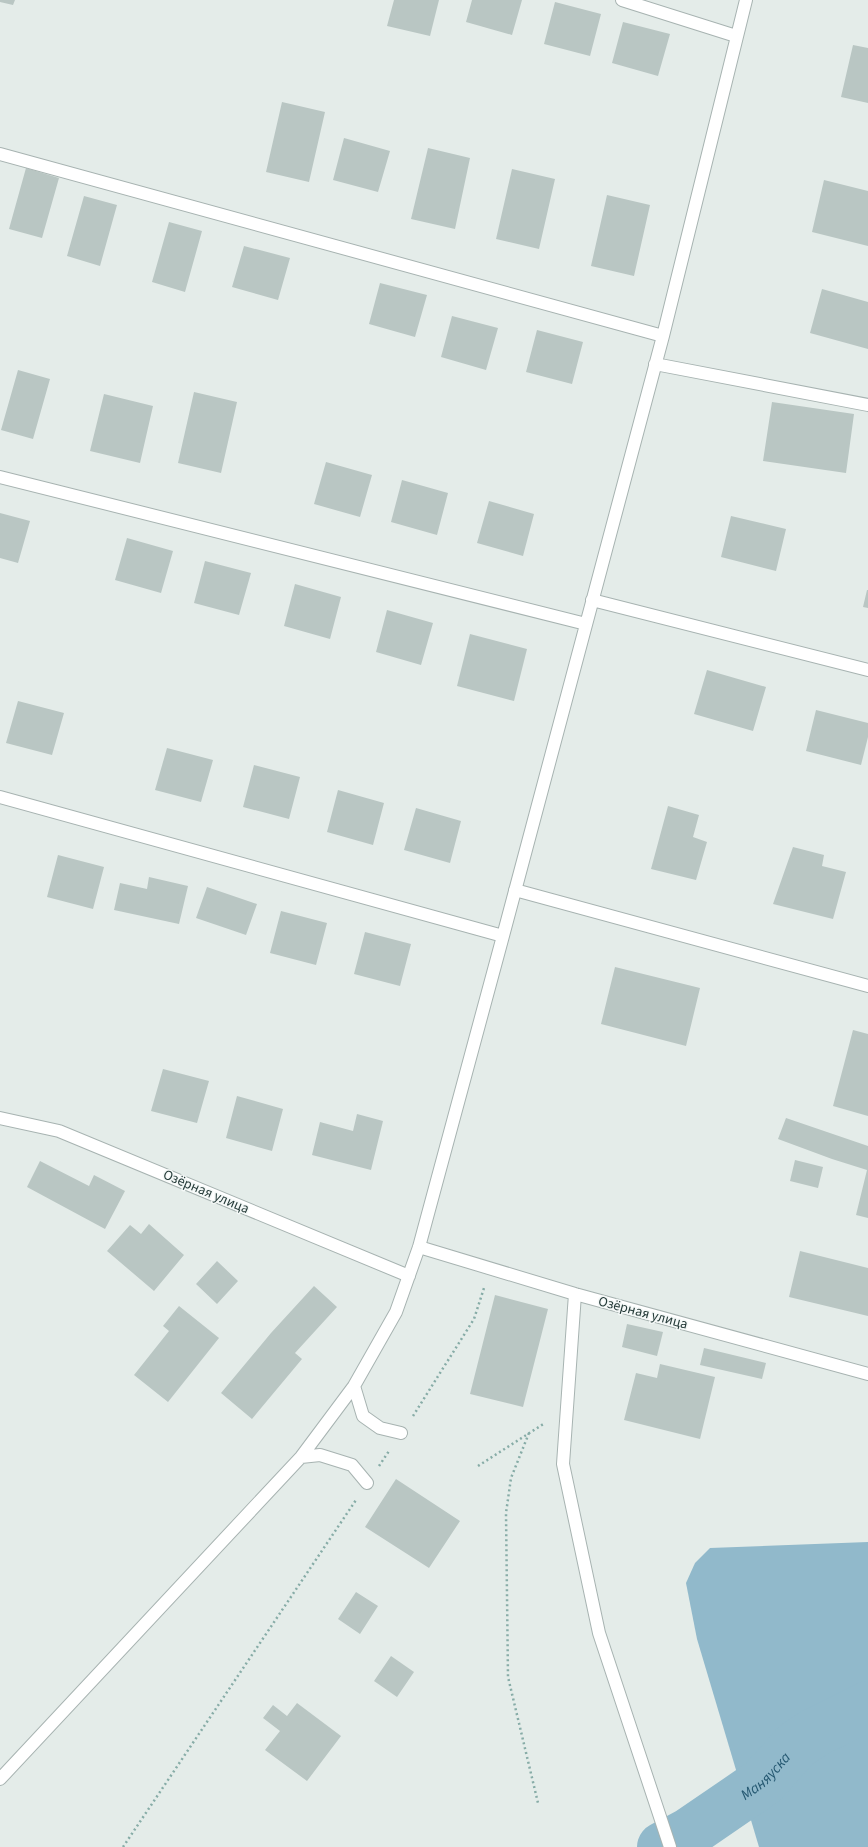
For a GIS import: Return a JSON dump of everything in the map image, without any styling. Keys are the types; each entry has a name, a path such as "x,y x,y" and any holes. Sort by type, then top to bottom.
{"street":[{"path":"622,0 736,36"},
{"path":"0,1779 301,1457 354,1386 396,1312 420,1247 503,936 663,336 746,0"},
{"path":"0,154 663,336"},
{"path":"655,364 868,405"},
{"path":"0,477 586,624"},
{"path":"592,600 868,670"},
{"path":"0,797 503,936"},
{"path":"515,890 868,986"},
{"name":"Озёрная улица","path":"0,1118 59,1131 409,1276"},
{"name":"Озёрная улица","path":"420,1247 575,1294 868,1374"},
{"path":"575,1294 563,1464 599,1633 670,1847"},
{"path":"354,1386 363,1416 380,1428 401,1433"},
{"path":"301,1457 320,1455 352,1465 368,1483"}],"path":[{"path":"124,1847 368,1483 474,1319 489,1268"},
{"path":"478,1466 567,1409"},
{"path":"529,1433 511,1478 506,1512 508,1677 538,1803"}],"water":[{"path":"868,1542 868,1847 759,1847 697,1639 686,1583 695,1563 710,1548"}],"building":[{"path":"0,0 15,0 13,5 0,2"},
{"path":"394,0 439,0 430,36 387,26"},
{"path":"472,0 522,0 512,35 466,22"},
{"path":"555,2 601,14 590,56 544,44"},
{"path":"623,22 670,34 658,76 612,63"},
{"path":"853,45 868,48 868,103 841,97"},
{"path":"282,102 325,112 309,182 266,172"},
{"path":"344,138 390,151 378,192 333,180"},
{"path":"428,148 470,158 455,229 411,219"},
{"path":"26,168 59,178 42,238 9,229"},
{"path":"512,169 555,179 539,249 496,239"},
{"path":"824,180 868,191 868,246 812,232"},
{"path":"607,195 650,205 634,276 591,266"},
{"path":"84,196 117,205 100,266 67,256"},
{"path":"169,222 202,231 185,292 152,282"},
{"path":"244,246 290,258 278,300 232,287"},
{"path":"380,283 427,295 415,337 369,324"},
{"path":"822,289 868,302 868,349 810,333"},
{"path":"452,316 498,328 486,370 441,357"},
{"path":"537,330 583,342 572,384 526,372"},
{"path":"18,370 50,379 33,439 1,430"},
{"path":"194,392 237,402 221,473 178,463"},
{"path":"104,394 153,406 140,463 90,451"},
{"path":"772,402 854,414 846,473 763,461"},
{"path":"326,462 372,475 360,517 314,504"},
{"path":"402,480 448,493 437,535 391,522"},
{"path":"489,501 534,514 523,556 477,543"},
{"path":"0,513 30,521 18,563 0,558"},
{"path":"731,516 786,529 776,571 721,557"},
{"path":"127,538 173,551 161,593 115,580"},
{"path":"205,561 251,573 239,615 194,603"},
{"path":"295,584 341,597 330,639 284,626"},
{"path":"868,590 868,608 863,607"},
{"path":"387,610 433,623 421,665 376,652"},
{"path":"470,634 527,649 514,701 457,686"},
{"path":"707,670 766,687 753,731 694,714"},
{"path":"18,701 64,713 52,755 6,743"},
{"path":"816,710 868,723 868,737 861,765 806,751"},
{"path":"167,748 213,760 201,802 155,790"},
{"path":"254,765 300,777 289,819 243,807"},
{"path":"338,790 384,803 373,845 327,832"},
{"path":"668,806 699,815 693,837 707,842 696,880 651,869"},
{"path":"416,808 461,821 450,863 404,850"},
{"path":"793,847 824,855 822,866 846,872 833,919 773,904"},
{"path":"58,855 104,867 93,909 47,897"},
{"path":"149,877 188,886 179,924 114,910 120,883 147,889"},
{"path":"207,887 257,904 246,935 196,918"},
{"path":"281,911 327,923 316,965 270,953"},
{"path":"365,932 411,944 400,986 354,974"},
{"path":"615,967 700,988 686,1046 601,1024"},
{"path":"853,1030 868,1034 868,1116 833,1106"},
{"path":"163,1069 209,1081 197,1123 151,1111"},
{"path":"237,1096 283,1109 272,1151 226,1138"},
{"path":"357,1114 383,1121 371,1170 312,1155 320,1122 353,1131"},
{"path":"786,1118 868,1146 868,1218 856,1215 867,1170 778,1139"},
{"path":"795,1160 823,1167 818,1188 790,1181"},
{"path":"40,1161 89,1186 94,1175 125,1191 105,1229 27,1187"},
{"path":"149,1224 184,1255 154,1291 107,1251 130,1225 141,1234"},
{"path":"800,1251 868,1268 868,1316 789,1297"},
{"path":"217,1261 238,1281 217,1304 196,1284"},
{"path":"314,1286 337,1307 295,1353 302,1359 252,1419 221,1393 271,1333"},
{"path":"495,1295 548,1309 523,1407 470,1394"},
{"path":"179,1306 219,1338 168,1402 134,1375 169,1331 163,1326"},
{"path":"627,1324 663,1332 657,1356 622,1347"},
{"path":"704,1348 766,1363 762,1379 700,1365"},
{"path":"660,1364 715,1377 700,1439 624,1420 636,1373 657,1378"},
{"path":"396,1479 460,1521 429,1568 365,1527"},
{"path":"356,1592 378,1606 360,1634 338,1619"},
{"path":"391,1656 414,1672 397,1697 374,1681"},
{"path":"297,1703 341,1736 307,1781 265,1750 280,1731 263,1718 273,1705 287,1716"}],"waterway":[{"name":"Маняуска","path":"662,1847 690,1832 763,1782 796,1745 814,1733 868,1706"}]}
